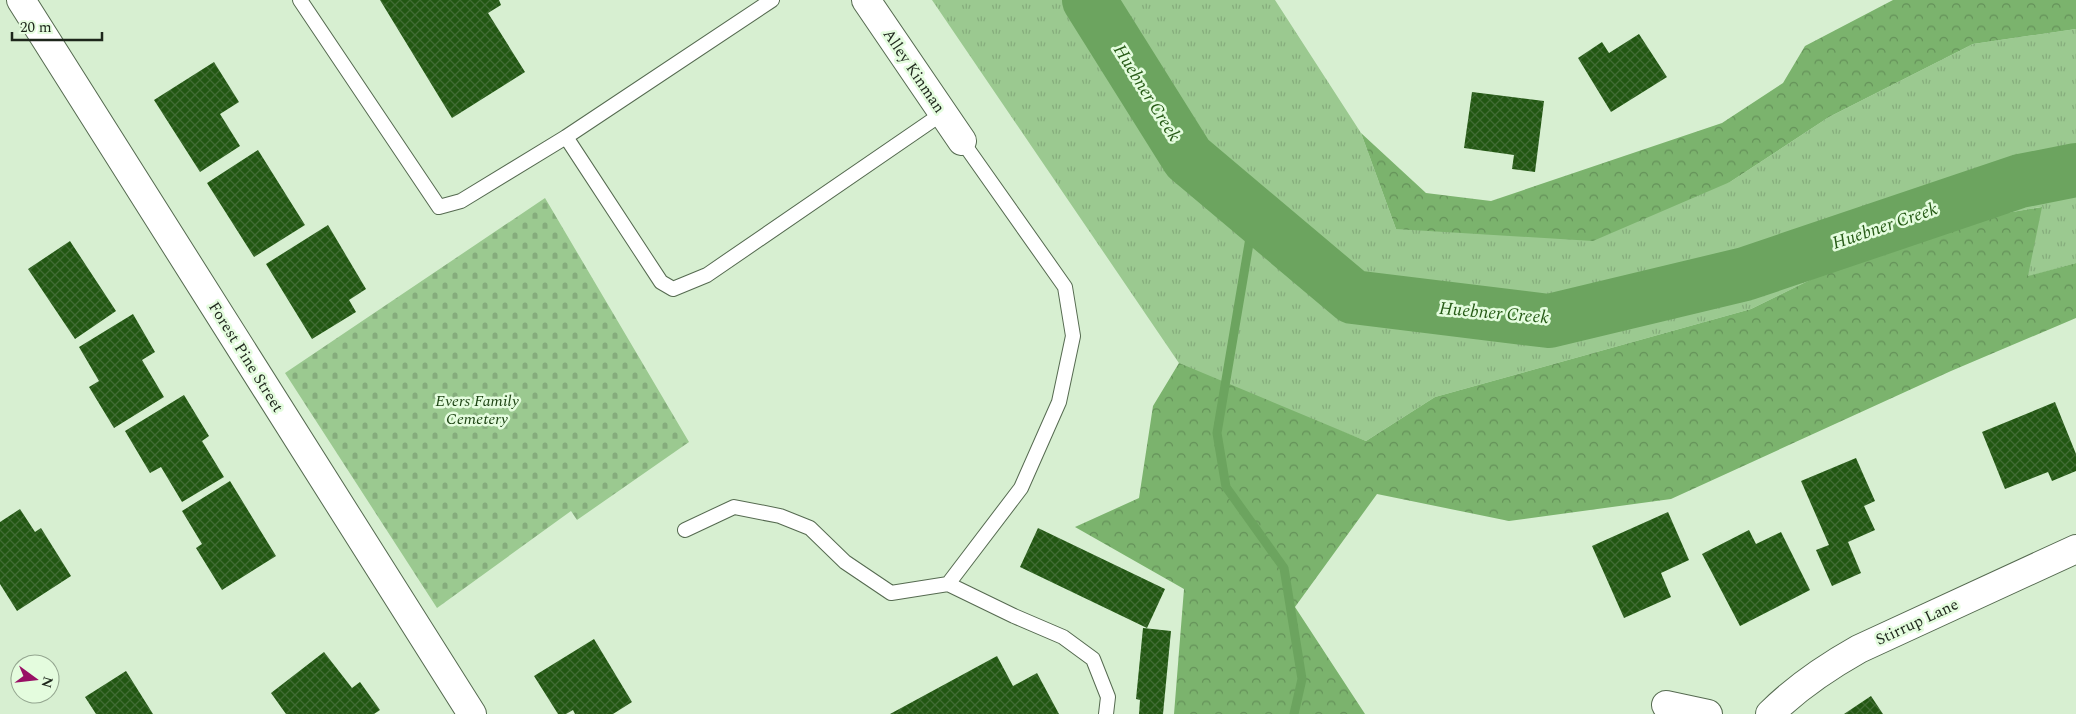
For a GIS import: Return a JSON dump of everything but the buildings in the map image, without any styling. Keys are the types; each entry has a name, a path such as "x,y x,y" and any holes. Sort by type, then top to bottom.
{"street":[{"name":"Forest Pine Street","path":"21,0 472,714"},
{"name":"Alley Kinman","path":"866,0 962,141"},
{"name":"Stirrup Lane","path":"1770,714 1781,702 1832,664 1860,649 2076,549"},
{"path":"1666,705 1708,714"}],"lane":[{"path":"300,0 439,207 461,202 566,137 772,0"},
{"path":"566,137 661,282 673,289 707,275 943,113"},
{"path":"948,584 1021,488 1059,402 1073,336 1065,287 962,141"},
{"path":"685,530 734,507 780,516 810,528 845,562 891,593 948,584 1063,637 1093,659 1108,697 1106,714"}],"green space":[{"path":"932,0 1275,0 1361,133 1396,229 1730,182 1829,117 1973,44 2076,29 2076,263 2027,277 2041,207 1913,229 1751,309 1435,397 1366,441 1183,369"},
{"path":"1893,0 2076,0 2076,29 1973,44 1829,117 1730,182 1593,241 1396,229 1361,133 1426,193 1491,201 1722,123 1783,83 1805,46"},
{"name":"Evers Family Cemetery","path":"545,198 689,442 577,520 571,511 437,608 285,373"},
{"path":"2042,207 2028,276 2076,263 2076,318 1951,371 1671,499 1509,521 1377,494 1295,607 1365,714 1174,714 1184,589 1075,527 1139,498 1153,406 1179,363 1366,441 1435,397 1751,309 1913,229"}],"waterway":[{"name":"Huebner Creek","path":"1089,0 1188,158 1353,297 1549,321 1745,274 2020,181 2076,170"},
{"path":"1254,214 1217,433 1226,487 1284,568 1302,679 1294,714"}]}
